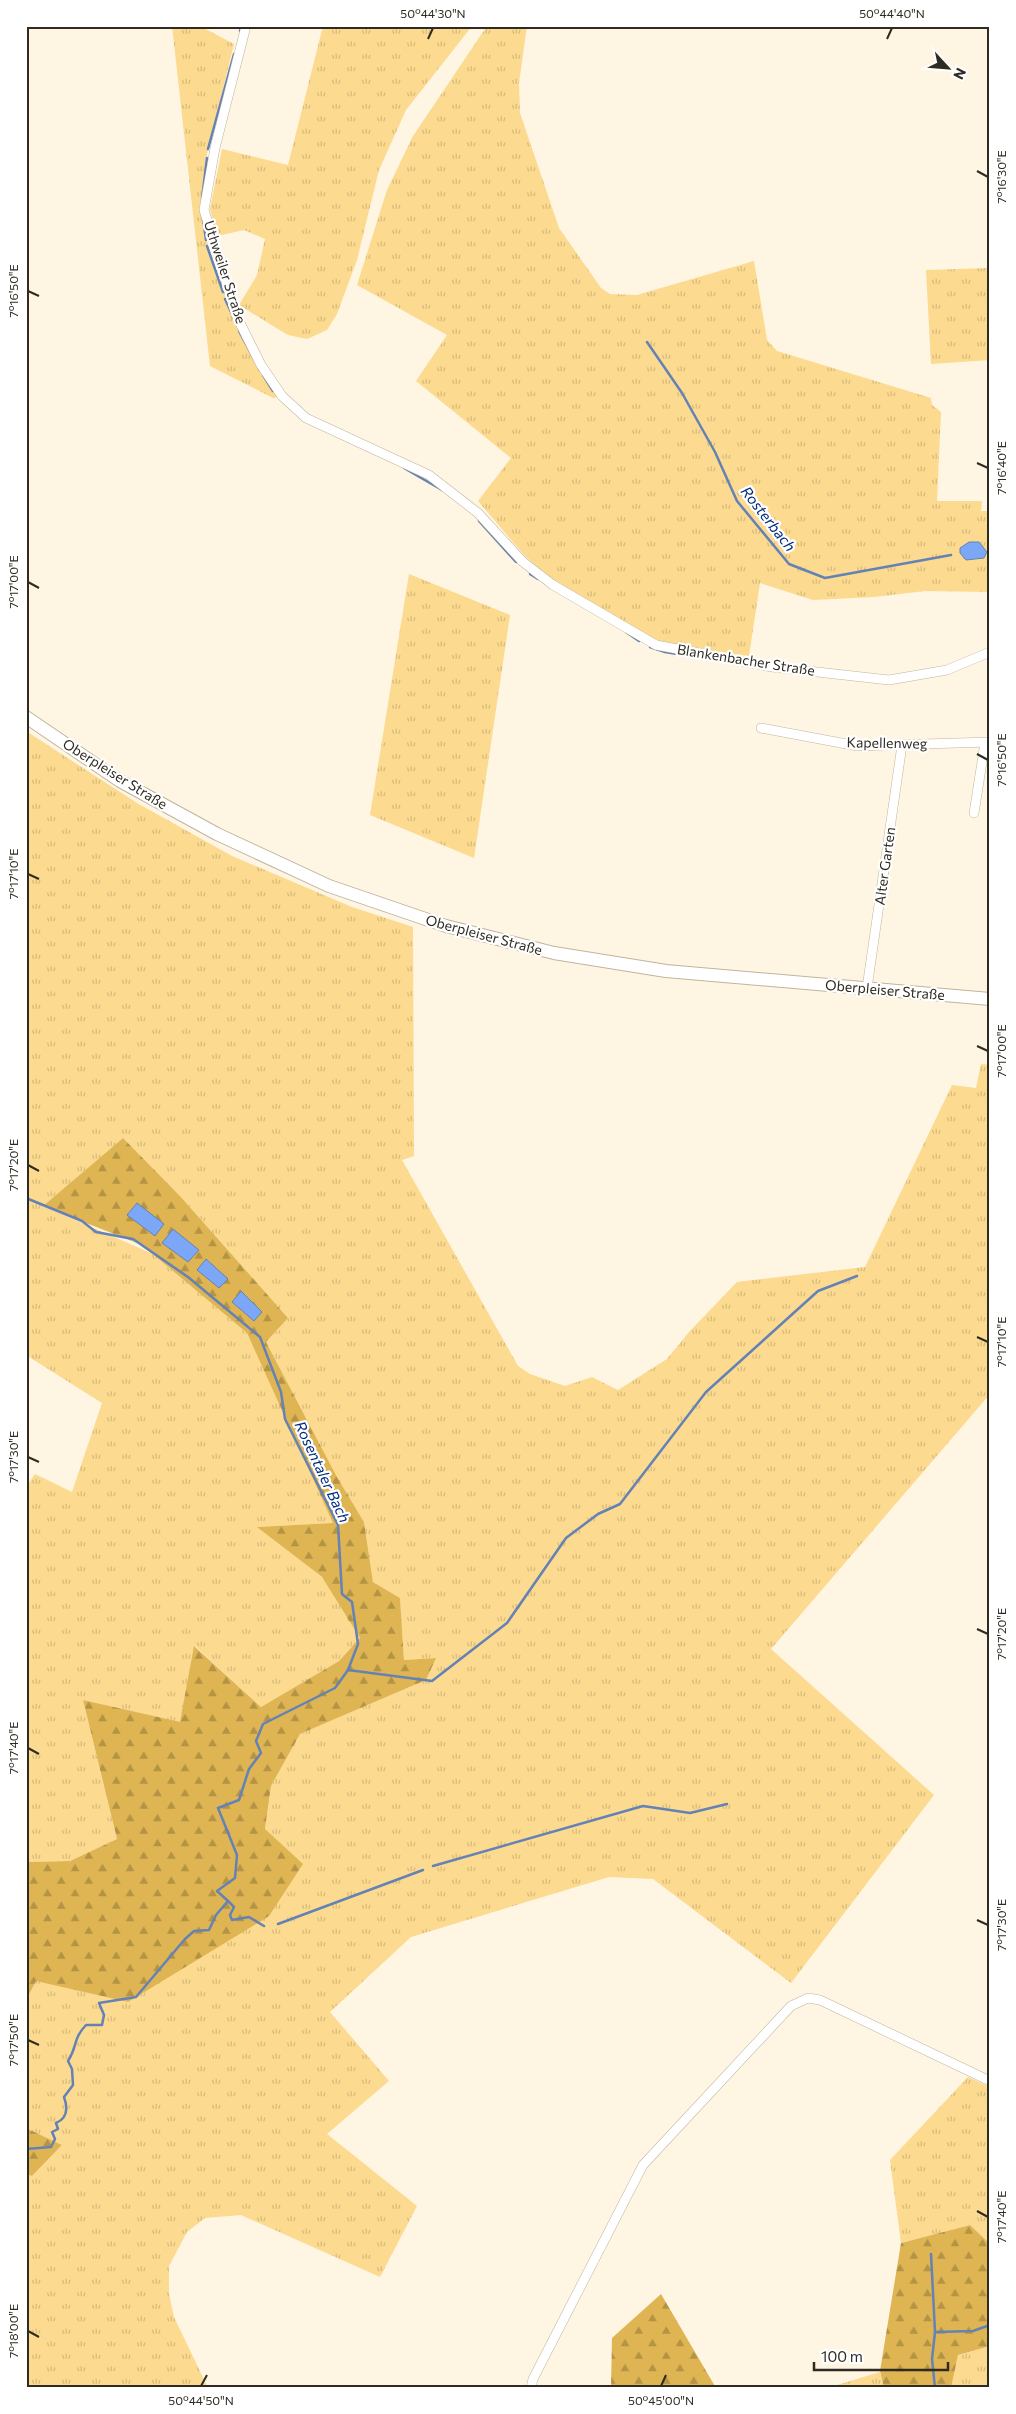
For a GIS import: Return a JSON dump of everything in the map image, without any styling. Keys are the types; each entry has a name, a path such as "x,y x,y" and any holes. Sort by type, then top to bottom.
{"main road":[{"name":"Oberpleiser Straße","path":"26,717 120,781 217,834 329,886 397,910 498,940 612,964 725,978 868,988 990,1000"}],"street":[{"name":"Uthweiler Straße","path":"246,26 215,148 204,210 237,316 261,365 282,396 306,418 429,475 478,513 523,562"},
{"name":"Blankenbacher Straße","path":"523,562 552,584 656,645 689,652 772,667 889,680 947,670 990,652"},
{"name":"Kapellenweg","path":"761,728 857,746 987,742 974,813"},
{"name":"Alter Garten","path":"868,988 902,744"},
{"path":"531,2388 533,2379 643,2165 790,2006 808,1998 820,2000 990,2081"}],"green space":[{"path":"172,26 200,26 234,44 206,158 201,217 215,273 260,371 278,397 273,398 210,366"},
{"path":"323,26 472,26 406,110 379,170 357,260 337,314 327,330 307,339 288,335 239,305 257,275 265,239 244,230 217,236 210,209 222,149 288,165"},
{"path":"487,26 527,26 519,83 520,113 559,228 601,288 610,294 637,295 754,261 767,340 777,351 931,398 932,405 941,412 937,501 982,501 981,511 990,511 990,592 925,591 874,597 813,600 760,583 749,656 688,649 654,639 551,580 524,555 478,501 511,458 416,381 447,335 357,285 387,190 413,136"},
{"path":"990,268 990,360 931,364 926,270"},
{"path":"409,574 510,615 474,858 370,815"},
{"path":"26,731 137,803 232,856 352,907 413,927 414,1156 402,1160 518,1366 530,1374 565,1386 592,1377 618,1390 667,1359 689,1332 737,1282 865,1267 952,1085 976,1088 981,1064 990,1065 990,1394 771,1649 934,1795 791,1983 653,1879 609,1877 411,1937 330,2012 389,2081 327,2134 417,2206 380,2277 241,2215 205,2218 187,2232 169,2266 169,2294 174,2317 208,2388 26,2388 26,2174 32,2176 62,2145 26,2128 26,2000 35,1980 128,2002 265,1830 271,1786 300,1734 426,1680 435,1658 404,1660 400,1598 373,1582 364,1522 337,1477 266,1342 288,1318 180,1196 123,1138 43,1206 153,1254 247,1333 334,1523 258,1527 324,1579 360,1638 339,1661 261,1707 195,1646 180,1723 83,1700 117,1839 70,1861 26,1862 26,1487 35,1474 72,1492 102,1403 26,1355"},
{"path":"123,1138 180,1196 288,1318 266,1342 337,1477 364,1522 373,1582 400,1598 404,1660 436,1658 426,1680 300,1734 271,1786 265,1829 303,1864 269,1916 128,2002 36,1981 26,2000 26,1862 70,1861 117,1839 83,1700 180,1722 194,1646 261,1707 339,1661 360,1638 322,1577 257,1527 333,1523 247,1333 142,1245 43,1206"},
{"path":"968,2077 990,2087 990,2244 970,2225 901,2243 890,2160"},
{"path":"26,2128 62,2145 32,2176 26,2174"},
{"path":"970,2225 990,2244 990,2346 958,2355 951,2388 884,2388 880,2371 901,2243"},
{"path":"661,2294 716,2388 611,2388 612,2338"},
{"path":"990,2346 990,2388 951,2388 958,2355"},
{"path":"880,2372 884,2388 827,2388"}],"water":[{"path":"969,542 979,542 987,552 984,558 966,560 960,553 960,548"},
{"path":"137,1203 164,1224 155,1236 127,1215"},
{"path":"173,1229 199,1250 188,1262 162,1243"},
{"path":"206,1259 228,1279 219,1288 197,1270"},
{"path":"241,1291 262,1312 254,1321 232,1302"}],"waterway":[{"path":"240,31 241,26"},
{"path":"208,149 234,54"},
{"path":"202,199 207,158"},
{"path":"203,219 206,240"},
{"path":"207,246 223,292"},
{"path":"225,299 232,314"},
{"path":"239,331 254,359"},
{"name":"Rosterbach","path":"647,342 682,393 715,452 737,501 789,564 825,578 951,555"},
{"path":"263,375 273,391"},
{"path":"404,468 442,490"},
{"path":"479,521 516,562"},
{"path":"530,574 538,579"},
{"path":"626,632 639,641"},
{"path":"650,647 665,652 708,659"},
{"name":"Rosentaler Bach","path":"26,1198 82,1221 96,1232 133,1239 188,1277 260,1337 281,1392 285,1419 338,1525 342,1594 352,1602 358,1644 348,1670 335,1688 263,1724 256,1741 261,1753 249,1769 239,1800 218,1808 237,1855 235,1878 217,1891 228,1901 216,1915 209,1930 194,1931 185,1939 136,1997 99,2003 104,2015 102,2025 86,2025 79,2035 68,2061 72,2069 73,2085 64,2097 66,2105 65,2115 56,2123 58,2129 52,2132 55,2139 51,2147 26,2149"},
{"path":"348,1670 432,1681 507,1623 566,1538 598,1514 620,1504 706,1392 818,1291 857,1276"},
{"path":"433,1866 643,1806 690,1813 727,1804"},
{"path":"278,1924 423,1870"},
{"path":"228,1901 234,1907 230,1915 232,1920 249,1917 264,1926"},
{"path":"931,2254 935,2332 932,2359 935,2388"},
{"path":"935,2332 973,2331 990,2325"}]}
